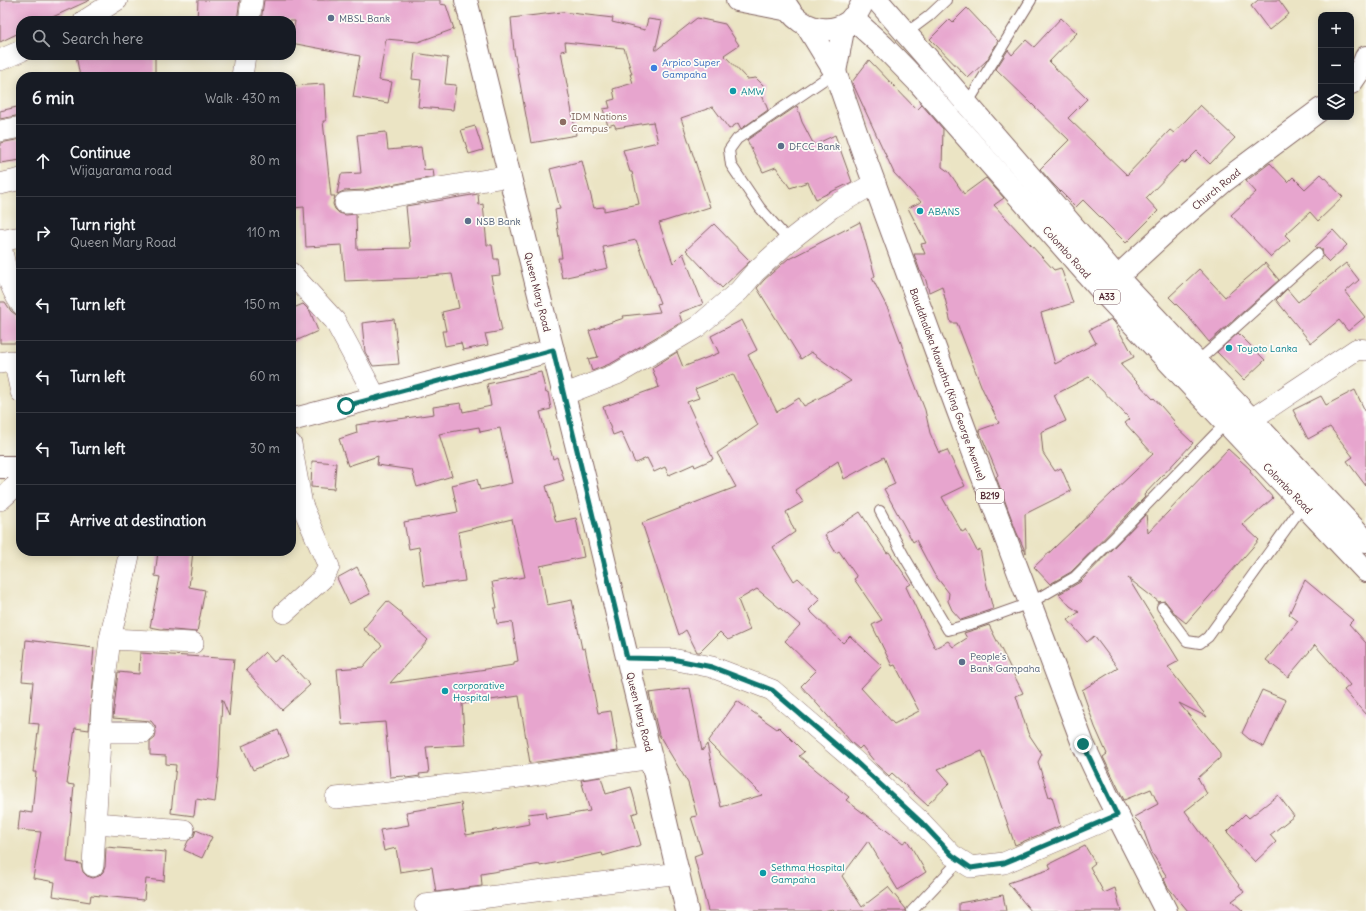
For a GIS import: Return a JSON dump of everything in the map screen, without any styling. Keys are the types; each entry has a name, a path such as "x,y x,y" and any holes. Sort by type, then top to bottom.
{"main road":[{"name":"Queen Mary Road","path":"466,0 588,492 687,911"},
{"path":"737,0 787,5 800,22 807,26 826,30 853,14"},
{"name":"Colombo Road","path":"876,0 967,104 1109,284 1197,362 1238,425 1366,541"},
{"name":"Colombo Road","path":"853,14 1109,284 1238,425 1304,504 1366,571"},
{"name":"Bauddhaloka Mawatha (King George Avenue)","path":"836,72 853,14"},
{"name":"Bauddhaloka Mawatha (King George Avenue)","path":"807,26 836,72 875,183 1083,744 1166,911"},
{"path":"1354,78 1365,60"},
{"name":"Church Road","path":"1109,284 1168,229 1223,182 1318,111"},
{"path":"296,419 553,350"},
{"path":"0,467 16,467"}],"street":[{"path":"92,16 117,0"},
{"path":"250,16 252,0"},
{"path":"0,60 16,54"},
{"path":"243,72 244,60"},
{"path":"0,131 16,128"},
{"path":"345,203 365,202 510,176"},
{"path":"0,184 16,180"},
{"path":"563,395 617,374 697,328 739,291 755,272 789,241 831,208 875,183"},
{"path":"16,238 0,240 7,275 16,292"},
{"path":"296,278 335,320 376,398"},
{"path":"1238,425 1357,349 1366,350"},
{"path":"284,613 322,579 328,567 302,505 296,472"},
{"path":"0,500 16,486"},
{"path":"93,866 102,704 110,639 129,556"},
{"path":"110,639 193,643"},
{"path":"627,658 672,659 705,666 772,690 856,762 921,822 952,855 971,868 1004,863 1117,815"},
{"path":"101,732 144,732"},
{"path":"336,798 512,778 652,758"},
{"path":"96,823 184,830"},
{"path":"425,905 679,873"}],"lane":[{"path":"905,34 929,16 946,0"},
{"path":"967,104 1031,0"},
{"path":"789,241 760,208 731,165 729,150 738,139 836,72"},
{"path":"1197,362 1317,254"},
{"path":"880,511 911,568 948,630 974,623 1030,603 1074,577 1125,527 1238,425"},
{"path":"1162,607 1187,641 1200,643 1208,637 1304,504"},
{"path":"912,911 960,860"}],"building":[{"path":"0,0 90,0 55,16 16,16 16,34 0,42"},
{"path":"198,0 240,0 238,16 197,16"},
{"path":"264,0 440,0 440,4 446,5 454,29 418,42 386,39 379,80 392,82 388,103 353,97 360,56 296,44 296,16 262,16"},
{"path":"1258,0 1279,0 1289,14 1269,30 1251,6"},
{"path":"967,8 998,41 987,60 968,78 930,39 950,19 953,22"},
{"path":"562,12 613,18 612,22 645,30 648,19 662,21 655,51 697,18 725,24 739,45 724,55 747,79 756,78 764,86 762,95 768,110 741,129 738,123 729,129 713,107 681,118 710,207 659,223 673,263 683,253 703,304 679,313 682,322 612,363 592,371 588,359 598,357 589,331 624,318 623,316 660,312 657,304 660,303 636,240 603,247 608,268 562,278 558,258 562,258 555,210 560,209 550,169 582,161 594,208 604,207 604,211 639,204 632,172 630,172 623,150 658,142 653,122 616,128 614,124 608,126 603,109 610,108 608,101 615,99 613,89 633,83 630,74 632,74 624,48 565,42 566,50 561,51 576,135 531,143 514,51 511,18"},
{"path":"1061,18 1077,33 1049,62 1087,99 1068,118 1127,175 1170,130 1174,133 1200,105 1235,138 1210,164 1197,151 1185,163 1182,161 1146,198 1158,211 1126,243 1083,200 1076,207 1040,169 1069,140 996,69 1008,50 1012,55 1026,40 1034,47"},
{"path":"415,53 448,58 445,84 456,85 453,110 418,107 421,80 412,79"},
{"path":"77,60 155,60 155,72 79,72"},
{"path":"869,60 917,110 922,105 943,129 942,167 949,172 964,194 986,178 1004,198 994,205 1054,270 1061,268 1073,303 1041,313 1055,364 1096,343 1089,330 1111,319 1115,323 1134,357 1120,364 1153,399 1154,398 1175,422 1173,424 1193,443 1144,495 1145,497 1071,572 1050,584 1034,567 1153,454 1125,423 1130,419 1089,377 1054,395 1066,421 1041,432 1043,453 1055,471 1061,468 1071,491 1025,514 1026,553 1016,531 996,477 998,475 979,430 999,423 982,388 957,323 951,323 942,286 929,292 925,277 920,271 914,254 925,254 921,244 926,243 908,208 921,202 894,173 852,82"},
{"path":"324,84 326,121 323,121 331,196 335,196 333,204 339,213 346,215 356,214 357,249 410,248 406,206 478,194 479,205 483,204 487,245 492,245 494,259 498,259 500,275 491,276 502,331 485,334 488,345 463,350 461,343 445,346 442,331 446,331 442,312 459,308 452,274 418,278 345,281 342,245 306,247 304,207 296,208 296,86"},
{"path":"797,106 802,122 814,145 835,135 852,182 816,199 808,182 790,188 776,167 763,172 747,140"},
{"path":"16,107 16,116 0,119 0,111"},
{"path":"475,126 483,150 469,154 461,130"},
{"path":"386,132 388,150 421,147 424,170 433,169 434,177 364,190 344,191 337,194 341,174 361,173 357,135"},
{"path":"16,140 16,161 0,163 0,143"},
{"path":"1270,163 1288,182 1293,177 1305,189 1321,174 1343,197 1318,221 1310,212 1285,235 1290,240 1271,257 1231,215 1256,192 1246,181"},
{"path":"860,222 875,276 872,278 890,313 925,410 930,433 939,453 947,450 965,486 942,497 962,532 966,530 977,551 980,549 993,609 961,620 952,610 948,601 949,593 934,574 916,540 913,542 884,489 895,484 884,457 844,479 838,461 795,490 803,502 786,512 795,532 773,547 794,581 798,578 820,599 809,610 843,643 850,636 882,666 861,688 894,724 919,711 895,665 892,666 872,625 882,620 854,579 857,577 839,551 836,553 825,535 860,512 887,553 889,552 911,584 906,587 935,648 948,641 953,647 967,638 964,633 989,625 1023,693 1016,696 1028,733 1042,754 1038,762 1049,797 1052,796 1060,826 1015,845 982,751 938,769 950,783 927,805 892,773 889,776 878,766 862,746 859,749 852,743 801,686 816,671 785,641 800,625 757,589 738,600 750,630 728,640 720,632 700,652 697,652 686,630 679,635 642,523 736,487 717,453 758,425 733,374 695,389 699,398 687,402 713,459 695,467 694,464 669,475 665,467 654,472 647,458 635,463 621,432 613,435 603,407 659,387 652,368 677,352 683,367 719,353 711,336 742,320 757,350 748,355 777,412 799,398 804,406 851,381 811,352 801,359 757,288 789,258"},
{"path":"714,224 750,261 722,288 686,250"},
{"path":"1333,230 1347,245 1329,262 1323,256 1322,249 1315,247"},
{"path":"1265,263 1279,280 1209,342 1186,314 1169,297 1199,269 1225,297"},
{"path":"1346,263 1359,280 1345,292 1365,317 1348,331 1339,320 1311,343 1276,300 1287,289 1298,302"},
{"path":"0,302 5,302 11,311 16,314 16,343 0,343"},
{"path":"303,304 310,311 318,331 296,341 296,307"},
{"path":"394,319 399,364 373,366 365,352 362,323"},
{"path":"1238,333 1265,360 1244,380 1217,352"},
{"path":"541,372 546,393 548,392 551,409 540,412 553,459 557,457 564,480 546,486 556,522 576,518 584,557 540,566 547,605 572,600 582,649 585,648 598,713 611,711 618,751 530,763 519,696 462,704 465,745 426,747 429,773 406,778 405,776 390,777 385,722 342,725 337,669 363,667 382,645 363,629 387,601 403,614 402,616 428,640 390,683 514,665 514,662 518,661 512,622 497,624 494,608 497,608 492,582 525,577 512,519 458,532 465,581 424,586 419,547 409,549 404,522 458,512 452,485 477,479 480,490 512,483 500,428 480,432 479,427 439,434 452,476 417,487 412,470 377,465 378,456 348,466 339,439 357,433 356,425 434,414 433,407 461,403 463,412 491,406 487,384"},
{"path":"1355,390 1366,413 1366,486 1347,461 1353,457 1330,427 1308,439 1293,410 1321,396 1326,405"},
{"path":"1228,449 1251,470 1250,472 1273,498 1243,525 1259,540 1186,623 1176,615 1165,601 1159,602 1128,578 1179,661 1168,667 1207,717 1179,703 1220,753 1220,758 1198,778 1207,794 1185,811 1244,892 1232,901 1243,911 1188,911 1167,886 1164,879 1167,877 1152,853 1141,824 1134,817 1158,804 1151,789 1124,800 1103,757 1107,754 1095,727 1082,690 1118,668 1094,636 1087,642 1068,620 1079,612 1070,606 1059,594 1080,582 1146,514 1148,533"},
{"path":"312,461 336,463 334,489 311,487"},
{"path":"157,556 192,556 189,587 205,590 197,632 150,627 160,577 155,576"},
{"path":"357,567 370,594 349,604 337,578"},
{"path":"1305,580 1353,620 1349,624 1366,643 1366,715 1344,690 1350,685 1315,645 1288,677 1266,660 1298,621 1289,614"},
{"path":"26,640 94,648 92,671 94,671 89,730 75,728 67,784 74,785 67,862 81,864 83,872 87,876 93,878 99,876 103,872 105,867 106,847 166,852 164,881 146,879 144,900 91,895 90,902 53,896 55,882 33,878 41,832 18,830 20,811 32,813 36,772 33,772 39,724 29,723 33,682 22,681"},
{"path":"265,652 274,662 282,655 310,685 282,710 246,670"},
{"path":"140,653 234,659 229,716 222,699 219,767 215,802 196,799 194,816 171,813 176,765 166,764 166,756 150,755 150,742 155,738 156,732 155,726 151,721 113,718 118,672 139,674"},
{"path":"690,688 702,751 707,744 721,807 762,795 708,742 737,701 777,729 779,727 804,752 799,756 849,797 846,800 903,843 907,840 926,872 898,890 868,841 842,876 862,907 888,887 906,911 835,911 833,909 823,911 708,911 694,856 702,853 691,817 697,816 688,783 659,735 649,693"},
{"path":"1262,690 1286,700 1264,747 1249,739 1242,733"},
{"path":"278,730 289,755 253,770 242,746"},
{"path":"601,777 606,794 631,787 638,812 632,814 641,845 603,856 602,853 540,866 540,864 481,874 482,886 436,892 432,867 400,872 396,848 384,851 380,830 409,825 406,812 461,803 466,835 530,824 528,814 545,812 546,818 590,811 581,780"},
{"path":"1278,795 1294,816 1270,835 1276,842 1255,862 1227,832 1245,814 1249,818"},
{"path":"196,830 212,837 202,858 184,850 188,841 194,836"},
{"path":"1085,846 1095,863 1090,867 1104,893 1115,888 1121,911 1031,911 1008,883 1051,869 1049,864"},
{"path":"1003,895 1006,911 959,911 959,903"}],"place":[{"name":"MBSL Bank","path":"331,18"},
{"name":"Arpico Super Gampaha","path":"654,68"},
{"name":"AMW","path":"733,91"},
{"name":"IDM Nations Campus","path":"563,122"},
{"name":"DFCC Bank","path":"781,146"},
{"name":"ABANS","path":"920,211"},
{"name":"NSB Bank","path":"468,221"},
{"name":"Toyoto Lanka","path":"1229,348"},
{"name":"People's Bank Gampaha","path":"962,662"},
{"name":"corporative Hospital","path":"445,691"},
{"name":"Sethma Hospital Gampaha","path":"763,873"}],"route":[{"path":"346,406 553,350 627,658 672,659 712,667 772,690 856,762 921,822 952,855 971,868 1004,863 1117,815 1083,744"}]}
